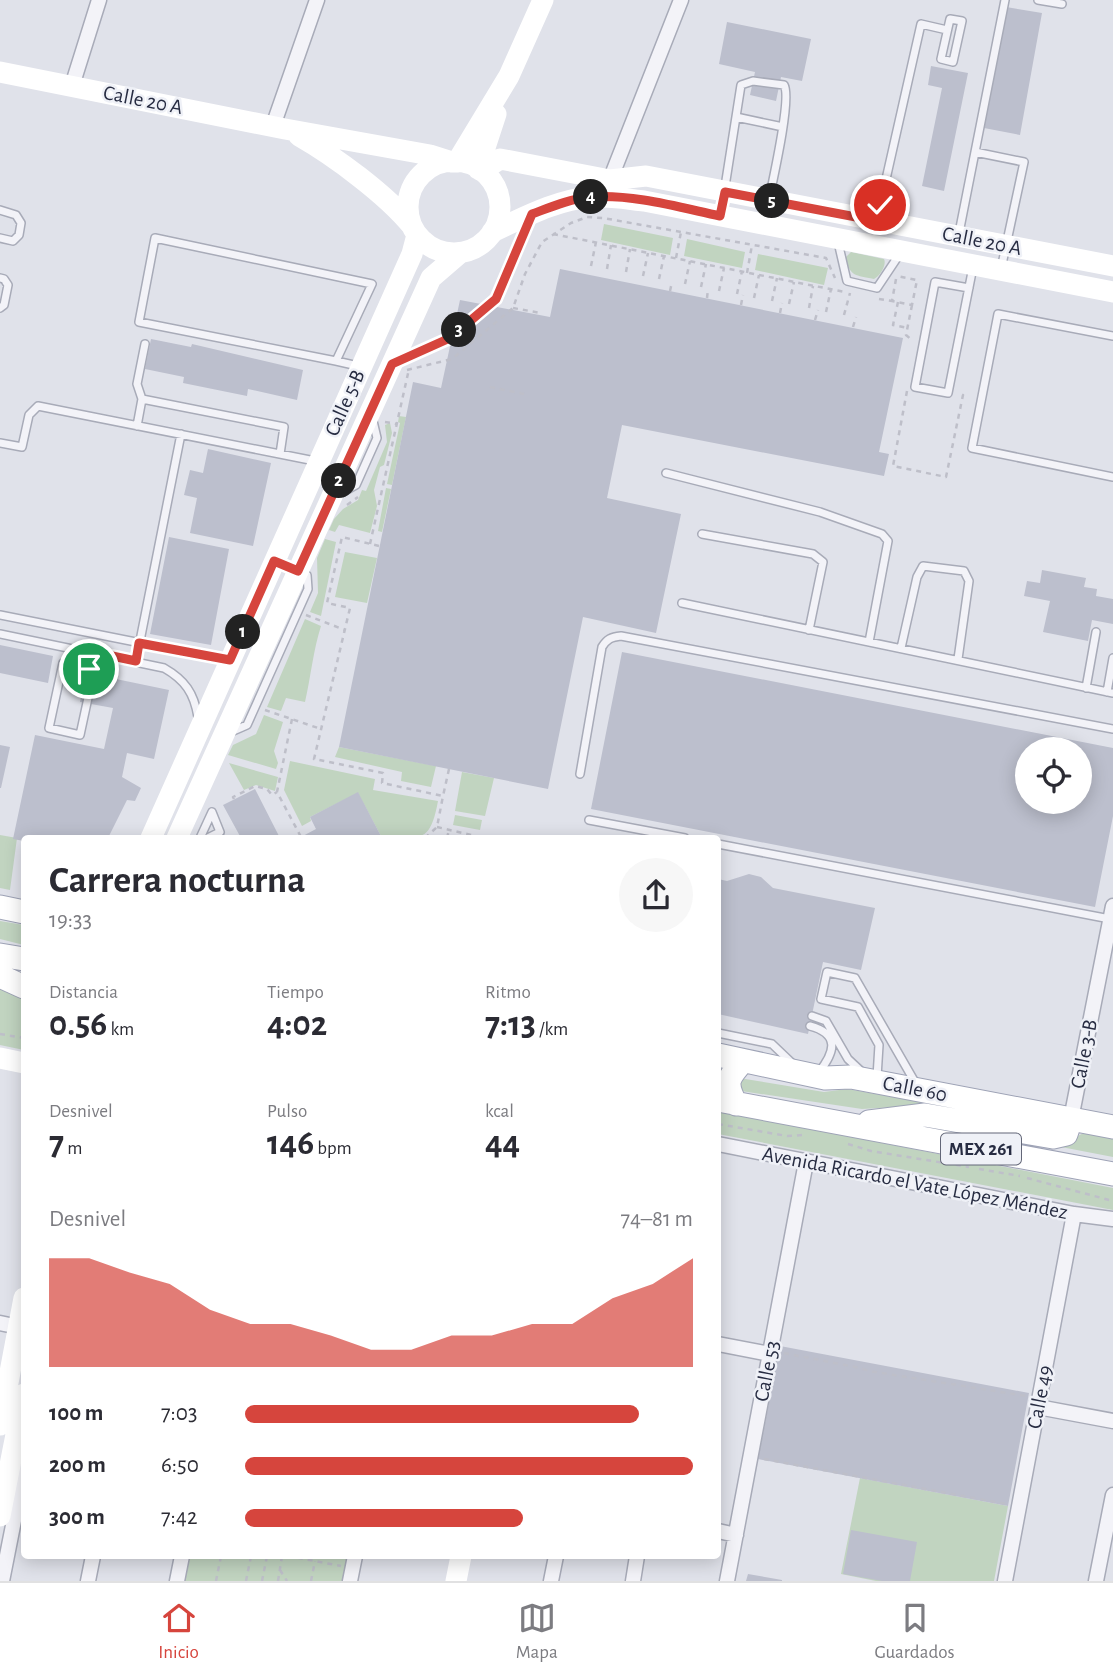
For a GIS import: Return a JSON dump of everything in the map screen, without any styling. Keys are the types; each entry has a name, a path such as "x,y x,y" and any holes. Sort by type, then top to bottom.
{"main road":[{"path":"0,955 21,958"},
{"path":"0,976 21,986"},
{"name":"Calle 60","path":"721,1056 825,1078 851,1077 1113,1127"},
{"path":"727,1102 729,1078 743,1061"},
{"name":"MEX 261","path":"727,1102 846,1133 1113,1174"},
{"path":"846,1133 925,1115 1052,1137 1066,1134 1071,1119"}],"street":[{"path":"72,86 99,0"},
{"path":"279,127 317,0"},
{"path":"480,170 509,76 543,0"},
{"path":"610,180 681,0"},
{"name":"Calle 20 A","path":"0,72 430,155 454,162"},
{"path":"454,162 509,76"},
{"name":"Calle 20 A","path":"279,127 322,149 410,224"},
{"name":"Calle 20 A","path":"480,170 499,159 610,180 646,176 1006,246 1112,280"},
{"path":"454,162 480,170 494,185 499,204 499,214 492,232 484,242 460,253 436,250 425,244 410,224 408,204 415,183 431,168 454,162"},
{"name":"Calle 20 A","path":"492,232 561,204 588,197 614,197 1001,270 1112,280"},
{"name":"Calle 5-B","path":"152,835 412,254 410,224"},
{"name":"Calle 5-B","path":"178,835 331,499 402,368 431,278 460,253"},
{"name":"Calle 3-B","path":"1071,1119 1108,957 1112,912"},
{"path":"0,1058 21,1062"},
{"name":"Avenida Ricardo el Vate López Méndez","path":"721,1145 1074,1214 1113,1219"},
{"name":"Calle 53","path":"727,1581 806,1162"},
{"name":"Calle 49","path":"1006,1581 1074,1214"},
{"path":"0,1425 9,1325 21,1303"},
{"path":"721,1344 771,1351"},
{"path":"1039,1403 1113,1421"},
{"path":"0,1516 21,1409"},
{"path":"2,1581 21,1486"},
{"path":"1096,1581 1113,1495"},
{"path":"721,1532 736,1535"},
{"path":"88,1581 92,1559"},
{"path":"177,1581 181,1559"},
{"path":"446,1581 450,1559"},
{"path":"456,1581 460,1559"},
{"path":"551,1581 555,1559"},
{"path":"632,1581 636,1559"}],"lane":[{"path":"959,236 1005,0"},
{"path":"1038,0 1062,4"},
{"path":"950,19 962,21 953,62 941,59 947,30 950,19"},
{"path":"877,221 921,24 947,30"},
{"path":"720,216 741,85 753,81 784,85 787,94 783,127 764,224"},
{"path":"736,117 783,127"},
{"path":"975,152 1024,162 1001,270"},
{"path":"0,211 16,215 21,223 19,235 13,241 0,238"},
{"path":"402,368 450,338 496,299 532,214"},
{"path":"336,362 372,284 155,238 139,322 336,362 362,366"},
{"path":"837,238 847,281 877,288 902,251"},
{"path":"969,288 935,282 915,387 948,393 969,288 973,265"},
{"path":"0,278 8,285 4,305 0,308"},
{"path":"1113,336 998,314 972,448 1113,477"},
{"path":"137,426 142,399 137,384 145,344"},
{"path":"142,399 285,427 280,454"},
{"path":"0,443 22,447 29,415 38,406 319,462"},
{"path":"136,661 181,435"},
{"path":"666,472 820,512 883,534 888,541 869,642"},
{"path":"702,534 813,554 823,562 809,630"},
{"path":"274,561 298,571"},
{"path":"901,648 916,577 923,566 964,571 969,581 958,659"},
{"path":"682,603 1110,693 1113,658"},
{"path":"0,615 230,660"},
{"path":"1086,688 1096,632"},
{"path":"0,634 164,668 182,679 195,703 200,729"},
{"path":"580,774 601,647 606,640 614,636 1113,729"},
{"path":"89,669 93,652"},
{"path":"63,663 89,669 94,670 80,735 49,729 63,663"},
{"path":"201,835 212,812 220,832 214,835"},
{"path":"589,820 669,835"},
{"path":"721,845 1112,912"},
{"path":"874,1081 879,1045 858,1007 821,999 827,972 855,978 920,1090"},
{"path":"812,1016 826,1021 848,1059 874,1081"},
{"path":"721,1034 772,1044 810,1075 831,1056 833,1046 825,1033 810,1026"}],"path":[{"path":"370,544 397,424 402,368 452,359 513,308 531,260 542,242 571,223 594,216 826,258 841,291"},
{"path":"676,258 681,232"},
{"path":"553,234 860,295"},
{"path":"591,266 596,242"},
{"path":"607,269 611,245"},
{"path":"747,272 752,245"},
{"path":"625,272 630,249"},
{"path":"643,276 648,253"},
{"path":"659,279 664,256"},
{"path":"685,284 690,261"},
{"path":"701,287 706,264"},
{"path":"719,291 724,268"},
{"path":"737,294 742,271"},
{"path":"754,298 759,275"},
{"path":"892,301 897,276 917,280 906,335 916,344"},
{"path":"772,301 777,278"},
{"path":"670,291 672,282"},
{"path":"789,304 794,282"},
{"path":"809,308 813,286"},
{"path":"706,298 708,289"},
{"path":"826,312 831,289"},
{"path":"845,315 850,293"},
{"path":"741,305 743,295"},
{"path":"871,297 912,305"},
{"path":"898,302 893,325 908,328"},
{"path":"780,313 782,303"},
{"path":"513,308 541,313"},
{"path":"815,320 818,310"},
{"path":"853,327 856,317"},
{"path":"908,386 893,466 946,477 962,395"},
{"path":"490,387 524,394"},
{"path":"376,416 397,424"},
{"path":"379,545 342,537 327,603 350,608 314,759 383,773 382,783 443,796"},
{"path":"306,615 345,630"},
{"path":"265,710 321,729"},
{"path":"292,719 277,792 300,835"},
{"path":"429,835 437,827 449,769"},
{"path":"234,799 233,797 255,786 267,789 272,795 277,792"},
{"path":"437,827 464,835"},
{"path":"448,835 449,830"},
{"path":"0,1034 21,1038"},
{"path":"721,1125 787,1136 813,1135"},
{"path":"846,1133 871,1151 1068,1187 1113,1201"},
{"path":"1066,1198 1069,1181"},
{"path":"771,1351 1039,1403"},
{"path":"751,1456 1019,1507"},
{"path":"216,1581 220,1559"},
{"path":"246,1581 250,1559"},
{"path":"262,1581 266,1559"},
{"path":"278,1581 281,1559"},
{"path":"304,1559 350,1568"},
{"path":"311,1581 315,1561"},
{"path":"279,1570 287,1581"}],"green space":[{"path":"604,224 673,238 670,255 601,240"},
{"path":"687,239 745,252 742,268 684,256"},
{"path":"851,252 884,259 881,273 874,279 855,274 849,269 845,258"},
{"path":"758,254 828,268 824,285 755,270"},
{"path":"399,416 406,417 392,485 387,484 400,423"},
{"path":"390,423 392,433 374,490 377,506 370,533 339,525 335,532 329,530 343,509 358,500 362,490 366,491 387,442 385,425"},
{"path":"386,488 391,489 382,532 378,531"},
{"path":"325,539 336,542 321,616 310,612 318,593 317,558"},
{"path":"345,552 377,558 367,603 335,597"},
{"path":"305,619 321,626 305,702 286,698 281,711 267,707"},
{"path":"264,715 283,722 274,751 278,763 276,769 228,755 233,745 256,734"},
{"path":"339,747 436,766 431,787 401,781 402,772 335,757"},
{"path":"290,761 375,779 373,790 438,801 431,825 423,835 380,835 358,793 310,817 311,821 302,826 284,790"},
{"path":"229,763 278,777 275,791 256,785 244,790"},
{"path":"462,772 494,778 485,816 455,811"},
{"path":"455,815 482,820 480,830 453,825"},
{"path":"0,835 17,838 10,890 0,888"},
{"path":"0,921 21,924 21,944 0,939"},
{"path":"0,980 21,990 21,1049 0,1045"},
{"path":"739,1078 824,1092 847,1089 1063,1127 912,1106 862,1109 741,1091"},
{"path":"721,1112 1113,1188 1113,1210 721,1135"},
{"path":"921,1120 1065,1142 1088,1131 1113,1136 1113,1157"},
{"path":"860,1478 1008,1506 994,1581 876,1581 841,1574"},
{"path":"187,1559 350,1559 346,1581 183,1581"}],"building":[{"path":"1006,7 1042,13 1020,135 984,128"},
{"path":"727,22 811,39 802,81 781,77 776,101 750,95 755,72 719,64"},
{"path":"931,66 968,73 944,191 922,186 942,88 928,85"},
{"path":"560,269 903,338 879,452 889,454 884,476 622,425 607,498 681,514 656,633 583,617 548,789 339,747 413,382 441,388 460,300 550,317"},
{"path":"151,339 191,347 192,344 303,370 297,400 248,389 247,396 183,383 184,377 145,369"},
{"path":"208,449 271,463 253,546 190,533 197,498 184,495 190,470 203,473"},
{"path":"169,537 229,549 211,645 150,634"},
{"path":"1042,570 1086,578 1084,587 1097,589 1096,596 1113,599 1113,624 1092,620 1088,641 1043,632 1050,601 1024,596 1027,581 1040,583"},
{"path":"0,645 53,656 48,683 0,673"},
{"path":"622,652 1057,737 1015,737 1015,814 1092,814 1092,744 1113,748 1113,816 1095,907 591,809"},
{"path":"87,673 169,690 154,759 127,753 122,777 141,788 135,801 127,800 110,835 21,835 21,840 13,839 35,735 104,749 113,708 80,702 81,697 76,696 80,678 85,679"},
{"path":"0,745 10,747 1,788 0,788"},
{"path":"255,789 278,835 239,835 223,805"},
{"path":"358,792 380,835 305,835 316,829 310,817"},
{"path":"749,874 761,877 773,888 875,908 861,970 823,962 808,1034 721,1015 721,880 727,881"},
{"path":"780,1346 1029,1393 1008,1506 758,1459"},
{"path":"851,1530 917,1542 910,1581 882,1581 843,1574"},
{"path":"748,1574 782,1580 782,1581 746,1581"}],"route":[{"path":"89,669 93,652 136,661 139,643 230,660 274,561 298,571 392,364 450,338 496,299 532,214 588,197 614,197 720,216 725,192 877,221 880,205"}]}
